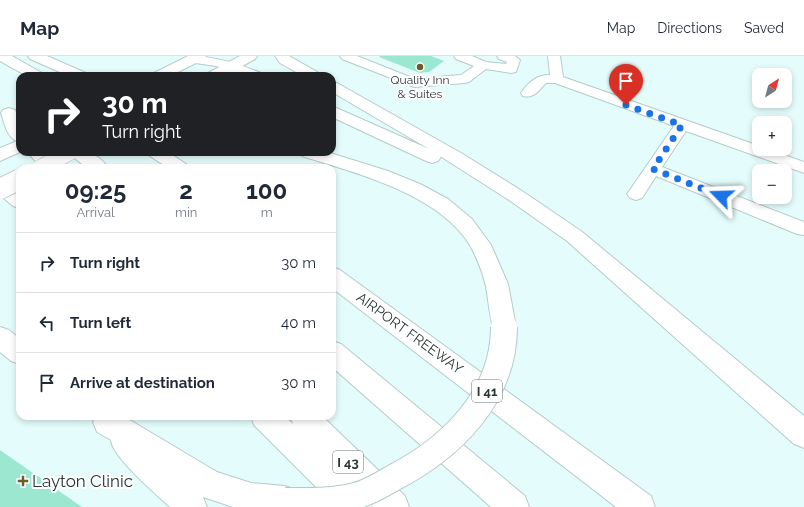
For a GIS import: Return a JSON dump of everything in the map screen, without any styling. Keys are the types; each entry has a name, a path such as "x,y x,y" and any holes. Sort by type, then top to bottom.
{"main road":[{"path":"2,56 29,72"},
{"path":"35,56 72,72"},
{"path":"220,72 250,56"},
{"path":"282,56 285,60 307,72"},
{"path":"167,72 196,58 232,65 247,72"},
{"path":"336,88 414,132 535,208 574,236 804,434"},
{"path":"10,112 16,133"},
{"path":"336,113 481,179 535,208"},
{"path":"0,155 16,147"},
{"path":"40,156 49,164"},
{"path":"48,164 62,156"},
{"path":"83,156 94,164"},
{"path":"162,156 174,164"},
{"path":"105,420 210,485 251,498 322,502 355,496 404,474 430,457 461,429 483,400 499,367 503,347 504,327 502,306 496,279 484,250 458,217 427,195 403,184 320,156"},
{"path":"0,189 16,181"},
{"path":"0,185 16,198"},
{"name":"AIRPORT FREEWAY","path":"336,279 640,507"},
{"path":"0,338 16,350"},
{"path":"336,355 514,507"},
{"path":"104,420 148,467 192,507"},
{"path":"268,420 357,507"},
{"name":"I 43","path":"307,420 394,507"}],"street":[{"path":"346,56 414,83 464,79 484,65"},
{"path":"460,56 484,65 511,69 514,60 503,56"},
{"path":"554,56 557,80"},
{"path":"528,93 542,79 557,80 804,168"},
{"path":"636,194 682,125"},
{"path":"653,169 803,229"}],"building":[{"name":"Quality Inn & Suites","path":"431,56 444,61 429,72 420,73 379,57"},
{"name":"Layton Clinic","path":"0,450 82,507 0,507"}],"place":[{"name":"Quality Inn & Suites","path":"420,67"},
{"name":"Layton Clinic","path":"23,481"}],"route":[{"path":"626,105 682,125 653,169 721,196"}]}
